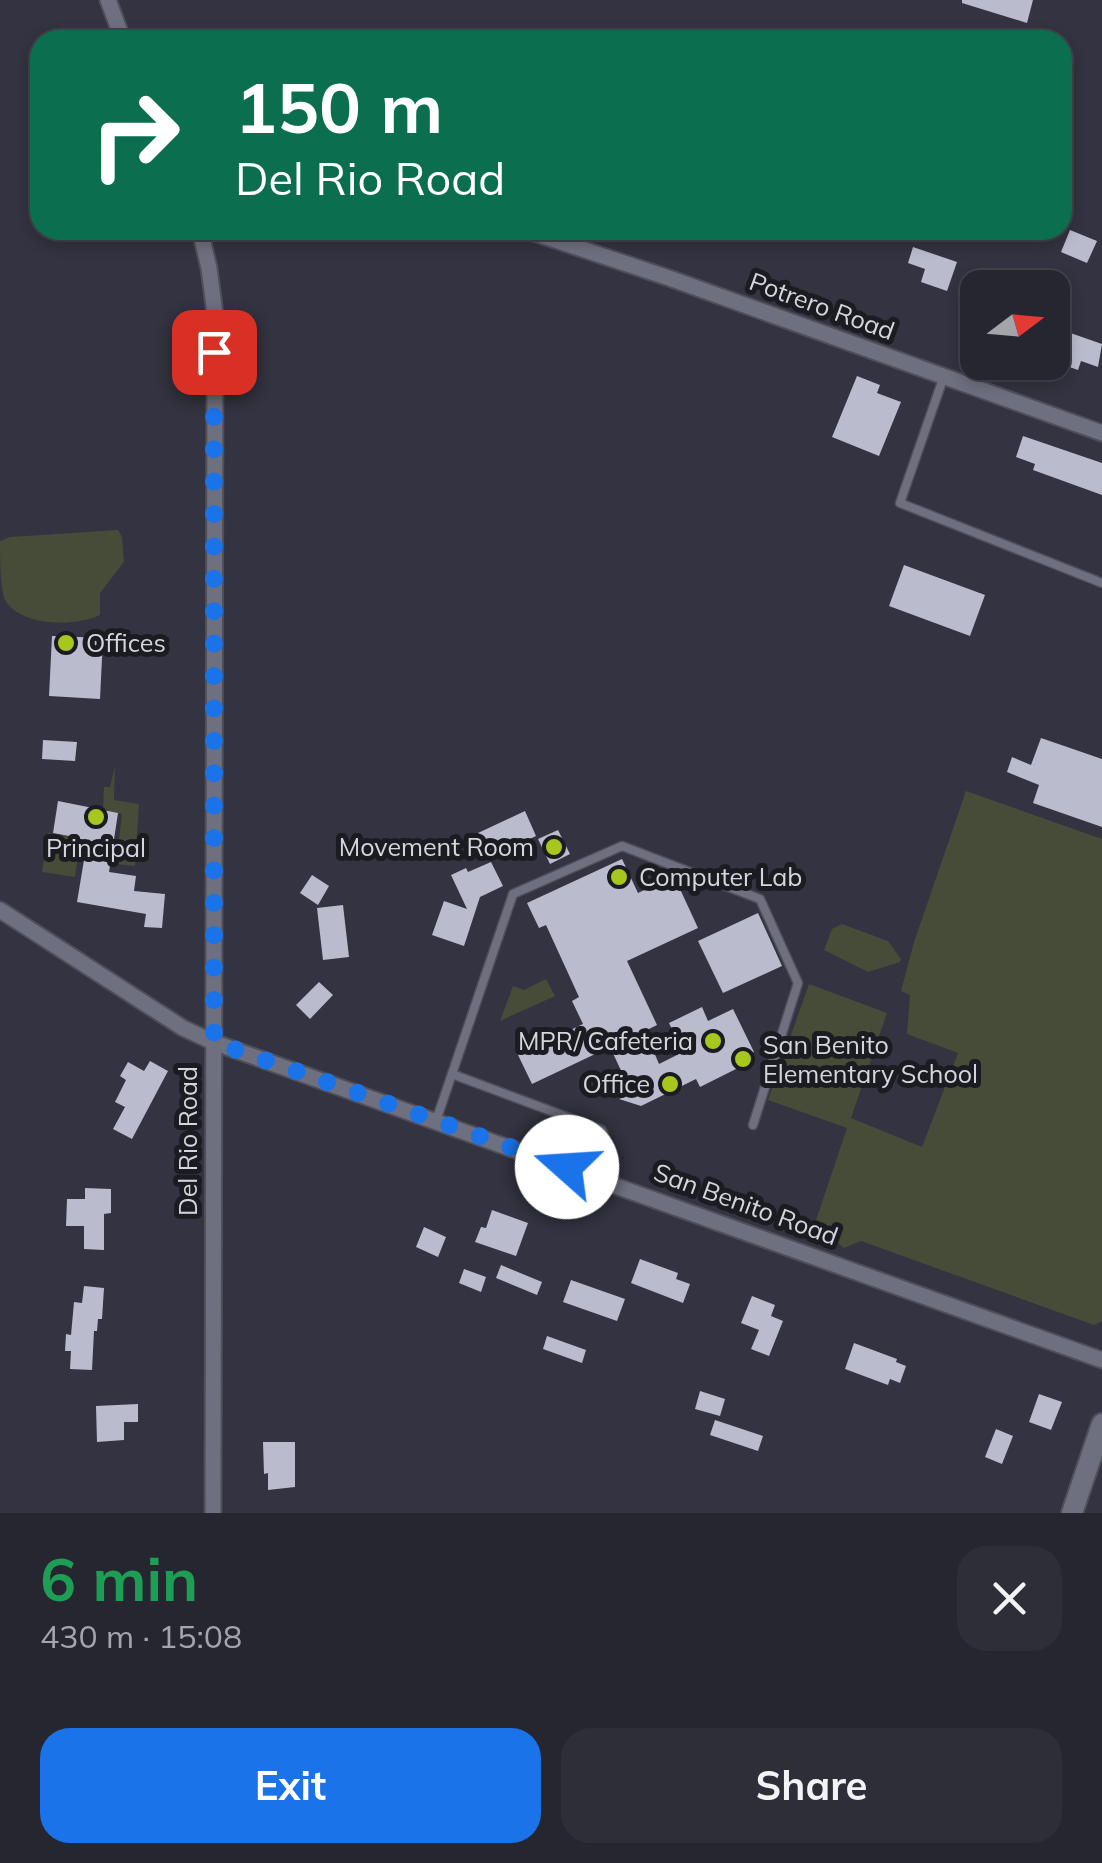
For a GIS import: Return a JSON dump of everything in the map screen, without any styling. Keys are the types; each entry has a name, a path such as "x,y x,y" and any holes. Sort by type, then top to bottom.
{"street":[{"path":"108,0 119,30"},
{"name":"Del Rio Road","path":"202,240 214,314 214,1513"},
{"name":"Potrero Road","path":"553,240 1102,433"},
{"name":"San Benito Road","path":"0,910 183,1028 214,1042 1102,1360"},
{"path":"1072,1513 1102,1424"}],"lane":[{"path":"944,376 900,503 1102,583"},
{"path":"436,1120 513,894 622,846 760,899 798,983 753,1125"},
{"path":"452,1074 602,1130 609,1148 600,1179"}],"green space":[{"path":"118,530 124,562 100,593 100,615 48,622 21,615 4,598 0,541 10,537"},
{"path":"115,766 114,800 139,804 135,866 116,864 122,814 103,811 104,787 110,787"},
{"path":"966,791 1102,839 1102,1321 1094,1325 861,1241 844,1248 827,1234 813,1229 847,1128 768,1100 809,984 887,1013 851,1118 922,1147 958,1053 907,1034 910,995 901,991"},
{"path":"48,833 81,837 75,877 42,872"},
{"path":"842,924 888,941 900,962 868,972 824,950 832,929"},
{"path":"546,979 555,996 500,1021 513,986 524,990"}],"building":[{"path":"962,0 1033,0 1027,23"},
{"path":"1072,231 1097,241 1087,263 1061,252 1066,240 1072,240"},
{"path":"913,247 957,262 947,291 921,282 925,269 908,263"},
{"path":"1070,333 1102,344 1098,367 1081,361 1078,370 1070,367"},
{"path":"857,376 880,385 877,393 901,402 879,456 832,437"},
{"path":"1023,436 1102,463 1102,495 1033,470 1035,464 1016,457"},
{"path":"904,565 985,595 970,636 889,606"},
{"path":"52,636 103,638 100,699 49,696"},
{"path":"1041,738 1102,759 1102,827 1033,803 1039,785 1007,772 1012,757 1031,765"},
{"path":"43,740 77,742 75,761 42,759"},
{"path":"58,801 118,813 109,872 136,876 134,891 165,894 162,928 144,927 146,914 77,902 84,860 78,859 80,838 53,833"},
{"path":"525,811 536,836 490,858 478,833"},
{"name":"Movement Room","path":"558,830 570,854 550,864 538,839"},
{"path":"622,859 638,893 674,876 698,928 627,961 657,1025 645,1031 659,1064 683,1052 669,1023 702,1007 708,1021 733,1009 754,1052 733,1063 736,1069 700,1087 696,1079 641,1106 619,1099 632,1094 610,1047 532,1084 518,1055 583,1024 572,1001 579,997 546,925 539,928 527,903"},
{"path":"491,862 503,886 480,897 464,946 432,935 444,901 467,909 451,875"},
{"path":"312,875 329,886 318,905 300,893"},
{"path":"343,905 349,957 323,960 317,908"},
{"path":"758,913 782,966 723,993 698,941"},
{"path":"319,982 333,995 310,1019 296,1005"},
{"path":"150,1061 168,1071 132,1139 113,1129 125,1107 115,1102 126,1080 120,1076 128,1062 144,1071"},
{"path":"85,1188 111,1189 111,1213 104,1214 104,1250 84,1249 84,1226 66,1226 67,1199 85,1199"},
{"path":"492,1210 528,1223 516,1256 475,1242 481,1227 486,1228"},
{"path":"424,1227 446,1237 438,1257 416,1247"},
{"path":"640,1259 678,1273 676,1279 690,1284 683,1303 631,1283"},
{"path":"501,1265 542,1282 537,1295 496,1278"},
{"path":"464,1269 486,1277 481,1292 459,1283"},
{"path":"571,1280 625,1299 617,1321 563,1302"},
{"path":"84,1286 104,1288 102,1319 98,1319 94,1331 92,1370 70,1369 71,1351 65,1351 66,1334 71,1335 74,1302 82,1303"},
{"path":"752,1296 775,1305 771,1316 783,1321 769,1356 751,1349 759,1330 741,1323"},
{"path":"547,1336 586,1350 582,1363 543,1349"},
{"path":"854,1343 906,1366 900,1383 890,1379 888,1385 845,1369"},
{"path":"700,1391 725,1399 720,1416 695,1409"},
{"path":"1039,1394 1062,1402 1051,1430 1029,1422"},
{"path":"138,1404 138,1422 124,1422 124,1440 97,1442 96,1406"},
{"path":"715,1420 763,1436 758,1451 710,1435"},
{"path":"996,1429 1013,1436 1002,1464 985,1457"},
{"path":"263,1442 295,1442 295,1487 268,1490"}],"place":[{"name":"Offices","path":"66,643"},
{"name":"Principal","path":"96,817"},
{"name":"Movement Room","path":"554,847"},
{"name":"Computer Lab","path":"619,877"},
{"name":"MPR/ Cafeteria","path":"713,1041"},
{"name":"San Benito Elementary School","path":"743,1059"},
{"name":"Office","path":"670,1084"}],"route":[{"path":"214,352 214,1042 567,1167"}]}
